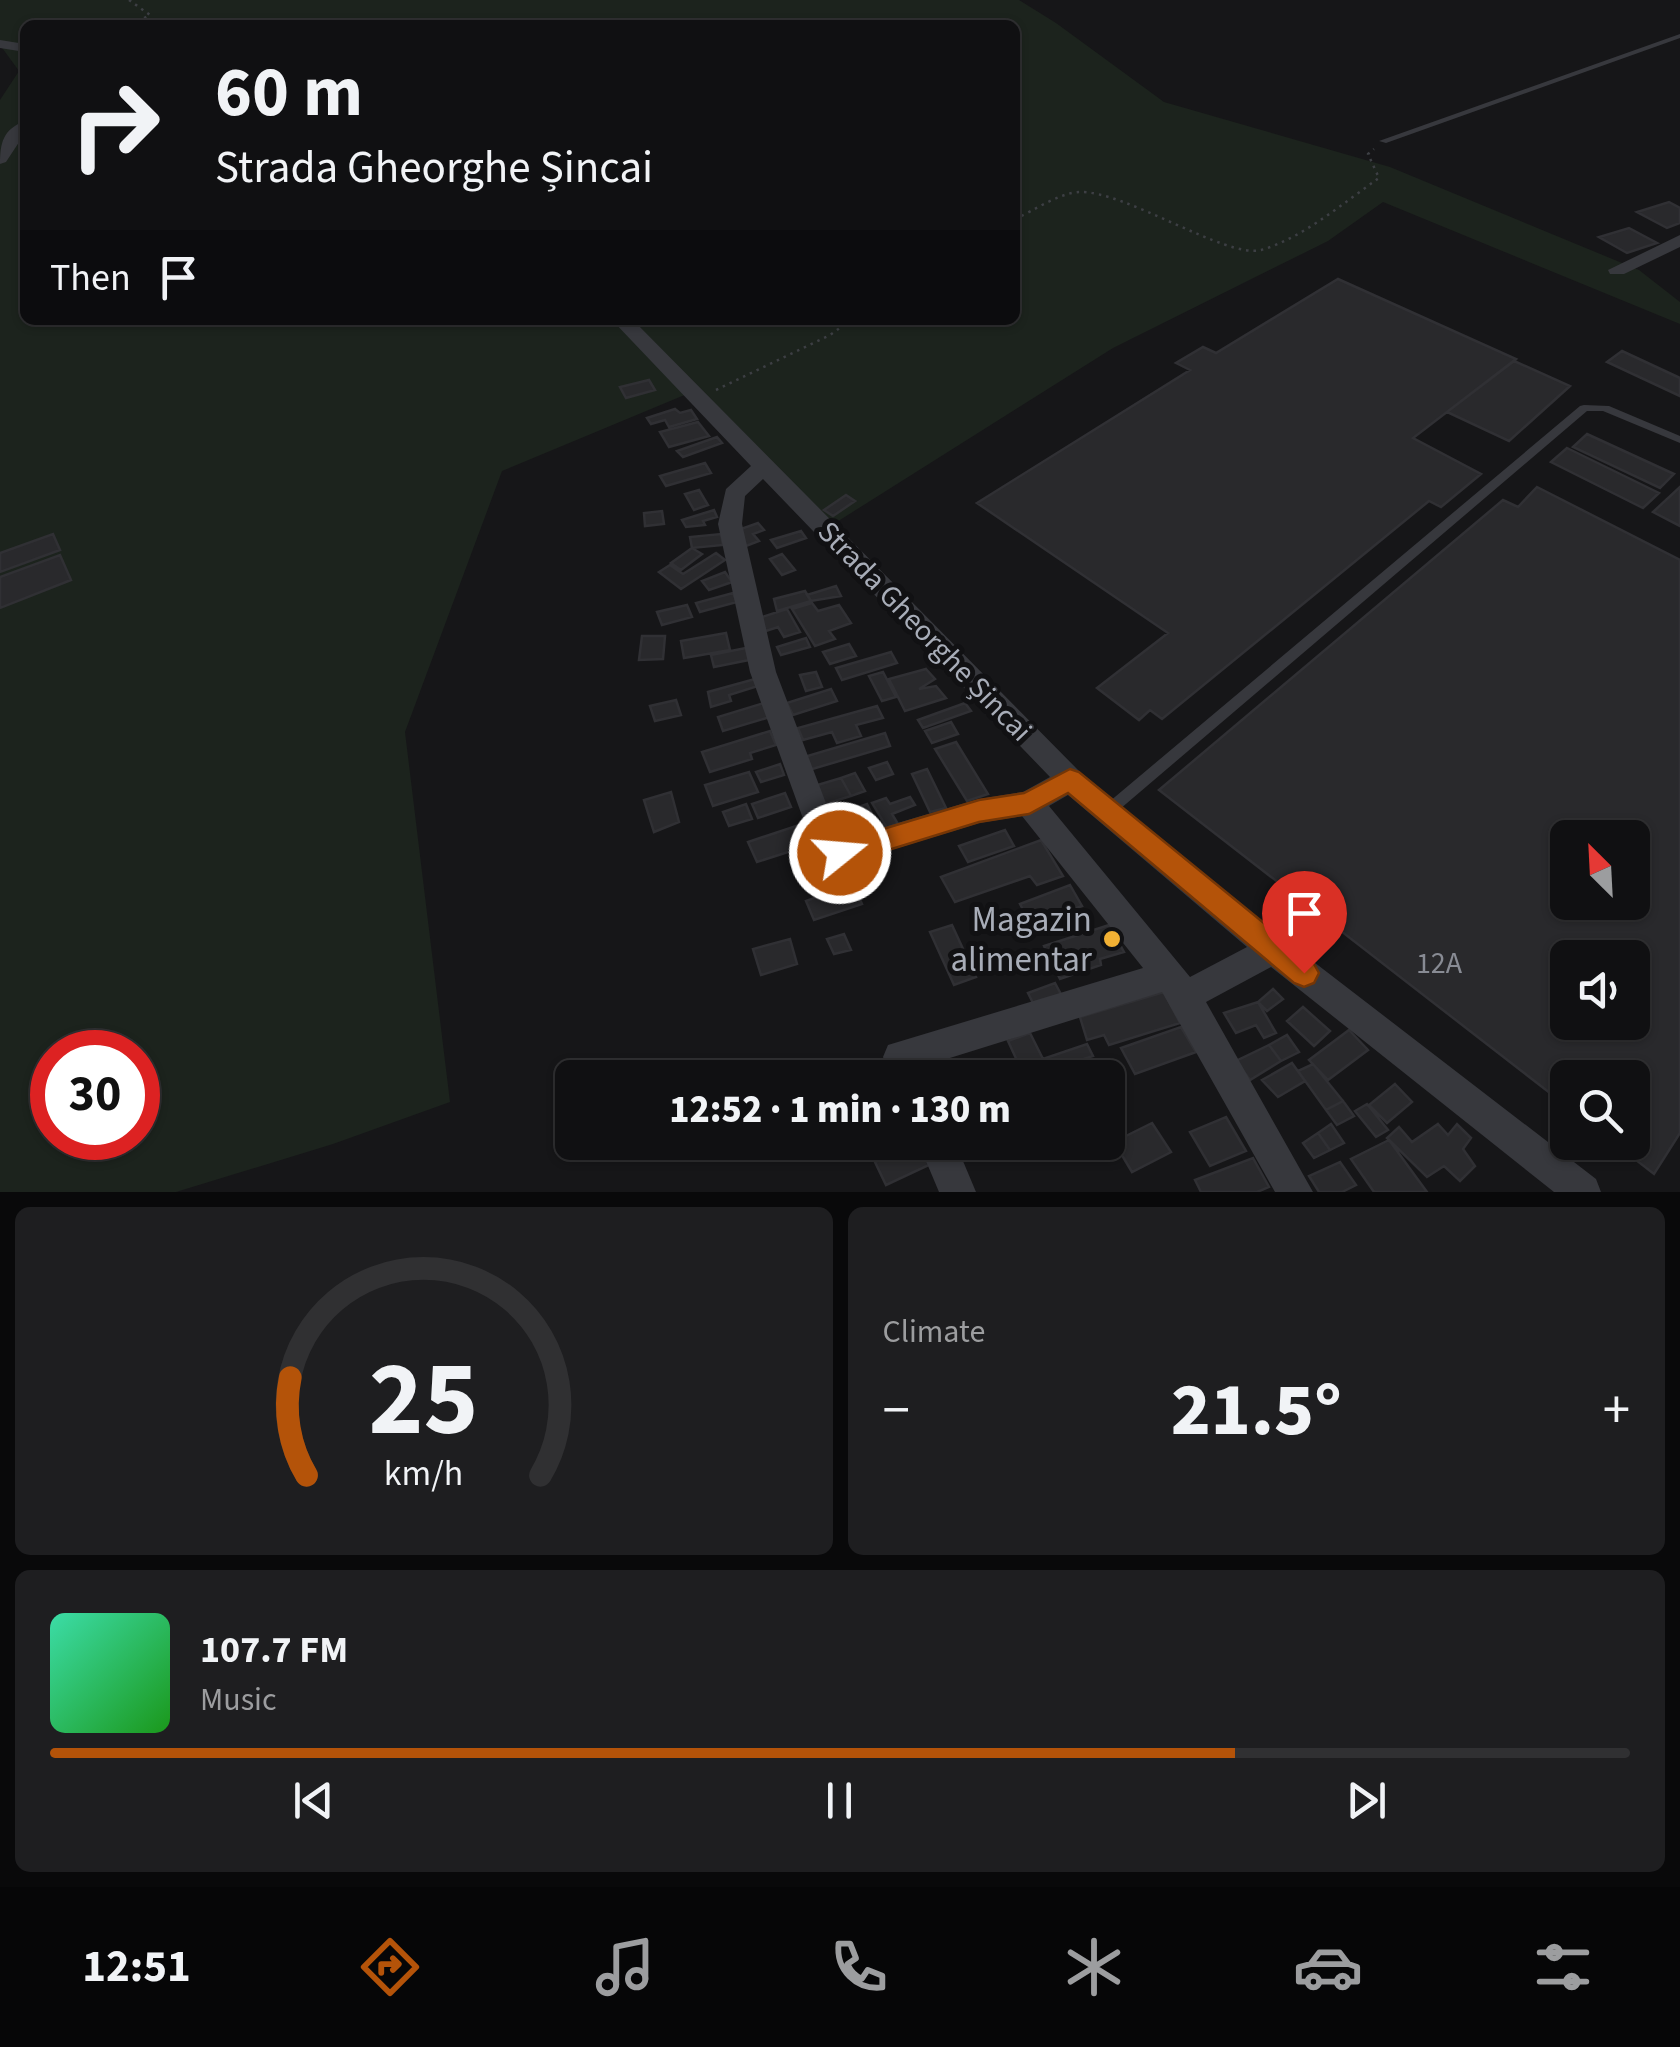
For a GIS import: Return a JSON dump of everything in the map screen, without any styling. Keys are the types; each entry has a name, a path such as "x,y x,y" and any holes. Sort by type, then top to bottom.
{"street":[{"path":"0,159 20,129"},
{"path":"1617,270 1680,240"},
{"name":"Strada Gheorghe Șincai","path":"627,325 1070,780 1273,949 1583,1192"},
{"path":"766,468 746,477 736,488 729,502 730,524 764,672 829,852 840,853 979,811 1029,803 1070,780"},
{"path":"1029,803 1178,986 1295,1192"},
{"path":"901,1060 900,1057 1178,986 1273,949"},
{"path":"944,1160 958,1192"}],"lane":[{"path":"1383,141 1680,36"},
{"path":"1108,811 1584,408 1605,408 1680,440"}],"path":[{"path":"129,0 150,12 139,20"},
{"path":"1020,216 1074,192 1128,204 1229,245 1258,250 1291,236 1378,178 1368,154 1383,141"},
{"path":"698,398 830,336 844,325"}],"shaded area":[{"path":"0,0 1019,0 1164,102 1390,167 1639,270 1680,302 1680,324 1383,202 1328,241 1113,348 832,525 699,389 502,471 405,732 450,1102 333,1144 176,1192 0,1192 0,100 19,71 0,45"}],"building":[{"path":"1669,202 1680,208 1680,223 1667,228 1637,212"},
{"path":"1629,228 1657,243 1627,253 1599,237"},
{"path":"1338,279 1516,359 1413,438 1481,474 1441,507 1429,501 1162,719 1150,710 1139,720 1097,688 1168,633 977,503 1190,370 1176,363 1203,347 1216,353"},
{"path":"1622,351 1680,378 1680,396 1607,362"},
{"path":"1514,361 1570,386 1509,441 1447,412"},
{"path":"649,380 655,390 626,398 620,387"},
{"path":"675,409 680,413 691,410 697,419 669,427 665,420 651,424 647,418"},
{"path":"698,422 709,436 669,447 660,432"},
{"path":"1587,434 1674,474 1660,488 1573,447"},
{"path":"717,437 722,443 683,457 677,451"},
{"path":"1567,448 1659,493 1643,508 1551,462"},
{"path":"705,463 711,473 666,486 660,476"},
{"path":"1537,487 1680,560 1680,1133 1654,1174 1636,1160 1650,1160 1650,1060 1550,1060 1550,1093 1159,790 1503,500 1518,507"},
{"path":"1680,487 1680,526 1653,512"},
{"path":"699,490 708,505 694,510 685,494"},
{"path":"846,495 855,501 833,516 824,510"},
{"path":"714,510 717,517 703,521 705,525 686,527 682,520"},
{"path":"662,511 664,524 645,526 644,513"},
{"path":"758,523 764,530 753,534 759,541 746,546 735,531"},
{"path":"801,531 806,538 777,548 771,540"},
{"path":"53,534 60,550 0,572 0,553"},
{"path":"721,534 723,545 692,548 690,537"},
{"path":"692,548 702,554 681,570 671,563"},
{"path":"716,553 725,560 681,589 659,572 670,565 683,574"},
{"path":"782,554 795,570 782,575 770,559"},
{"path":"60,555 71,580 0,608 0,577"},
{"path":"725,572 732,582 709,590 702,581"},
{"path":"836,586 841,596 811,601 807,595"},
{"path":"805,591 811,601 777,611 774,599"},
{"path":"733,593 737,602 700,612 696,603"},
{"path":"812,603 818,611 839,605 851,623 829,631 835,639 815,646 792,609"},
{"path":"687,605 692,617 662,625 657,612"},
{"path":"787,609 800,632 784,637 778,627 766,631 759,618"},
{"path":"726,633 730,650 684,658 681,641"},
{"path":"642,636 665,636 663,659 639,660"},
{"path":"806,638 810,647 781,655 777,647"},
{"path":"849,644 856,656 830,664 823,652"},
{"path":"746,648 749,660 714,667 711,655"},
{"path":"891,652 897,663 842,680 836,668"},
{"path":"926,669 935,679 919,689 936,686 946,698 905,711 889,679"},
{"path":"816,672 822,687 806,691 800,675"},
{"path":"883,672 896,697 882,701 869,676"},
{"path":"755,679 758,686 729,695 731,701 711,707 708,692"},
{"path":"831,689 837,701 793,715 787,703"},
{"path":"676,700 681,715 655,721 650,706"},
{"path":"764,703 770,717 723,731 718,717"},
{"path":"965,703 971,711 923,728 918,720"},
{"path":"877,706 883,718 856,725 861,736 837,743 832,732 803,740 798,728"},
{"path":"951,722 958,734 932,743 925,731"},
{"path":"770,731 776,745 750,753 752,759 710,772 702,752"},
{"path":"885,733 890,746 809,770 804,757"},
{"path":"956,742 988,794 967,801 935,749"},
{"path":"887,762 893,774 876,780 869,768"},
{"path":"780,764 784,775 761,782 756,772"},
{"path":"927,769 946,808 930,812 912,774"},
{"path":"749,772 758,792 713,806 705,785"},
{"path":"855,773 865,791 851,796 841,778"},
{"path":"841,778 851,796 822,805 814,786"},
{"path":"671,792 679,822 654,832 644,800"},
{"path":"785,793 791,807 758,818 752,804"},
{"path":"910,797 915,805 892,814 898,824 887,828 872,803 886,798 890,804"},
{"path":"746,804 752,819 729,826 723,812"},
{"path":"867,804 882,834 857,842 853,836 834,842 823,819"},
{"path":"799,825 807,846 757,862 748,842"},
{"path":"1005,830 1014,846 968,862 959,846"},
{"path":"1041,840 1063,876 1037,885 1030,876 955,902 941,877"},
{"path":"844,863 862,904 814,920 806,901 837,890 828,869"},
{"path":"1070,885 1082,906 1071,910 1075,916 1034,931 1020,904"},
{"path":"952,925 976,977 954,985 930,932"},
{"path":"1109,925 1124,952 1100,959 1101,965 1060,979 1044,946"},
{"path":"844,934 851,950 834,954 827,939"},
{"path":"790,939 797,964 761,975 753,949"},
{"path":"1055,983 1064,1000 1036,1009 1028,993"},
{"path":"1273,989 1283,999 1267,1011 1258,1002"},
{"path":"1164,992 1180,1023 1109,1045 1104,1035 1087,1040 1080,1017"},
{"path":"1258,1002 1276,1033 1264,1038 1256,1025 1236,1033 1224,1013"},
{"path":"1303,1007 1330,1031 1314,1046 1287,1021"},
{"path":"1181,1027 1196,1052 1135,1074 1121,1048"},
{"path":"1349,1030 1368,1050 1328,1080 1309,1060"},
{"path":"1030,1033 1043,1059 1087,1044 1093,1056 1081,1060 1017,1060 1008,1041"},
{"path":"1287,1035 1299,1052 1281,1061 1269,1045"},
{"path":"1269,1045 1281,1061 1250,1080 1236,1061"},
{"path":"1292,1063 1305,1081 1278,1097 1262,1080"},
{"path":"1313,1064 1343,1101 1326,1110 1298,1071"},
{"path":"1395,1084 1412,1102 1387,1123 1369,1105"},
{"path":"1343,1101 1354,1116 1337,1125 1326,1110"},
{"path":"1367,1104 1388,1130 1376,1137 1355,1111"},
{"path":"1226,1117 1246,1151 1210,1166 1190,1132"},
{"path":"1152,1123 1171,1152 1132,1172 1125,1160 1125,1136"},
{"path":"1331,1124 1344,1143 1330,1150 1318,1133"},
{"path":"1438,1124 1448,1135 1457,1124 1471,1138 1463,1149 1475,1166 1460,1181 1444,1166 1427,1177 1387,1138 1399,1127 1412,1142"},
{"path":"1318,1133 1330,1150 1314,1158 1303,1143"},
{"path":"1389,1140 1427,1192 1374,1192 1351,1159"},
{"path":"1253,1158 1269,1187 1257,1192 1201,1192 1195,1180"},
{"path":"927,1160 929,1165 886,1185 875,1162"},
{"path":"1340,1162 1356,1185 1342,1192 1319,1192 1309,1176"}],"place":[{"name":"Magazin alimentar","path":"1112,939"}],"route":[{"path":"840,853 979,811 1029,803 1070,780 1304,973"}]}
